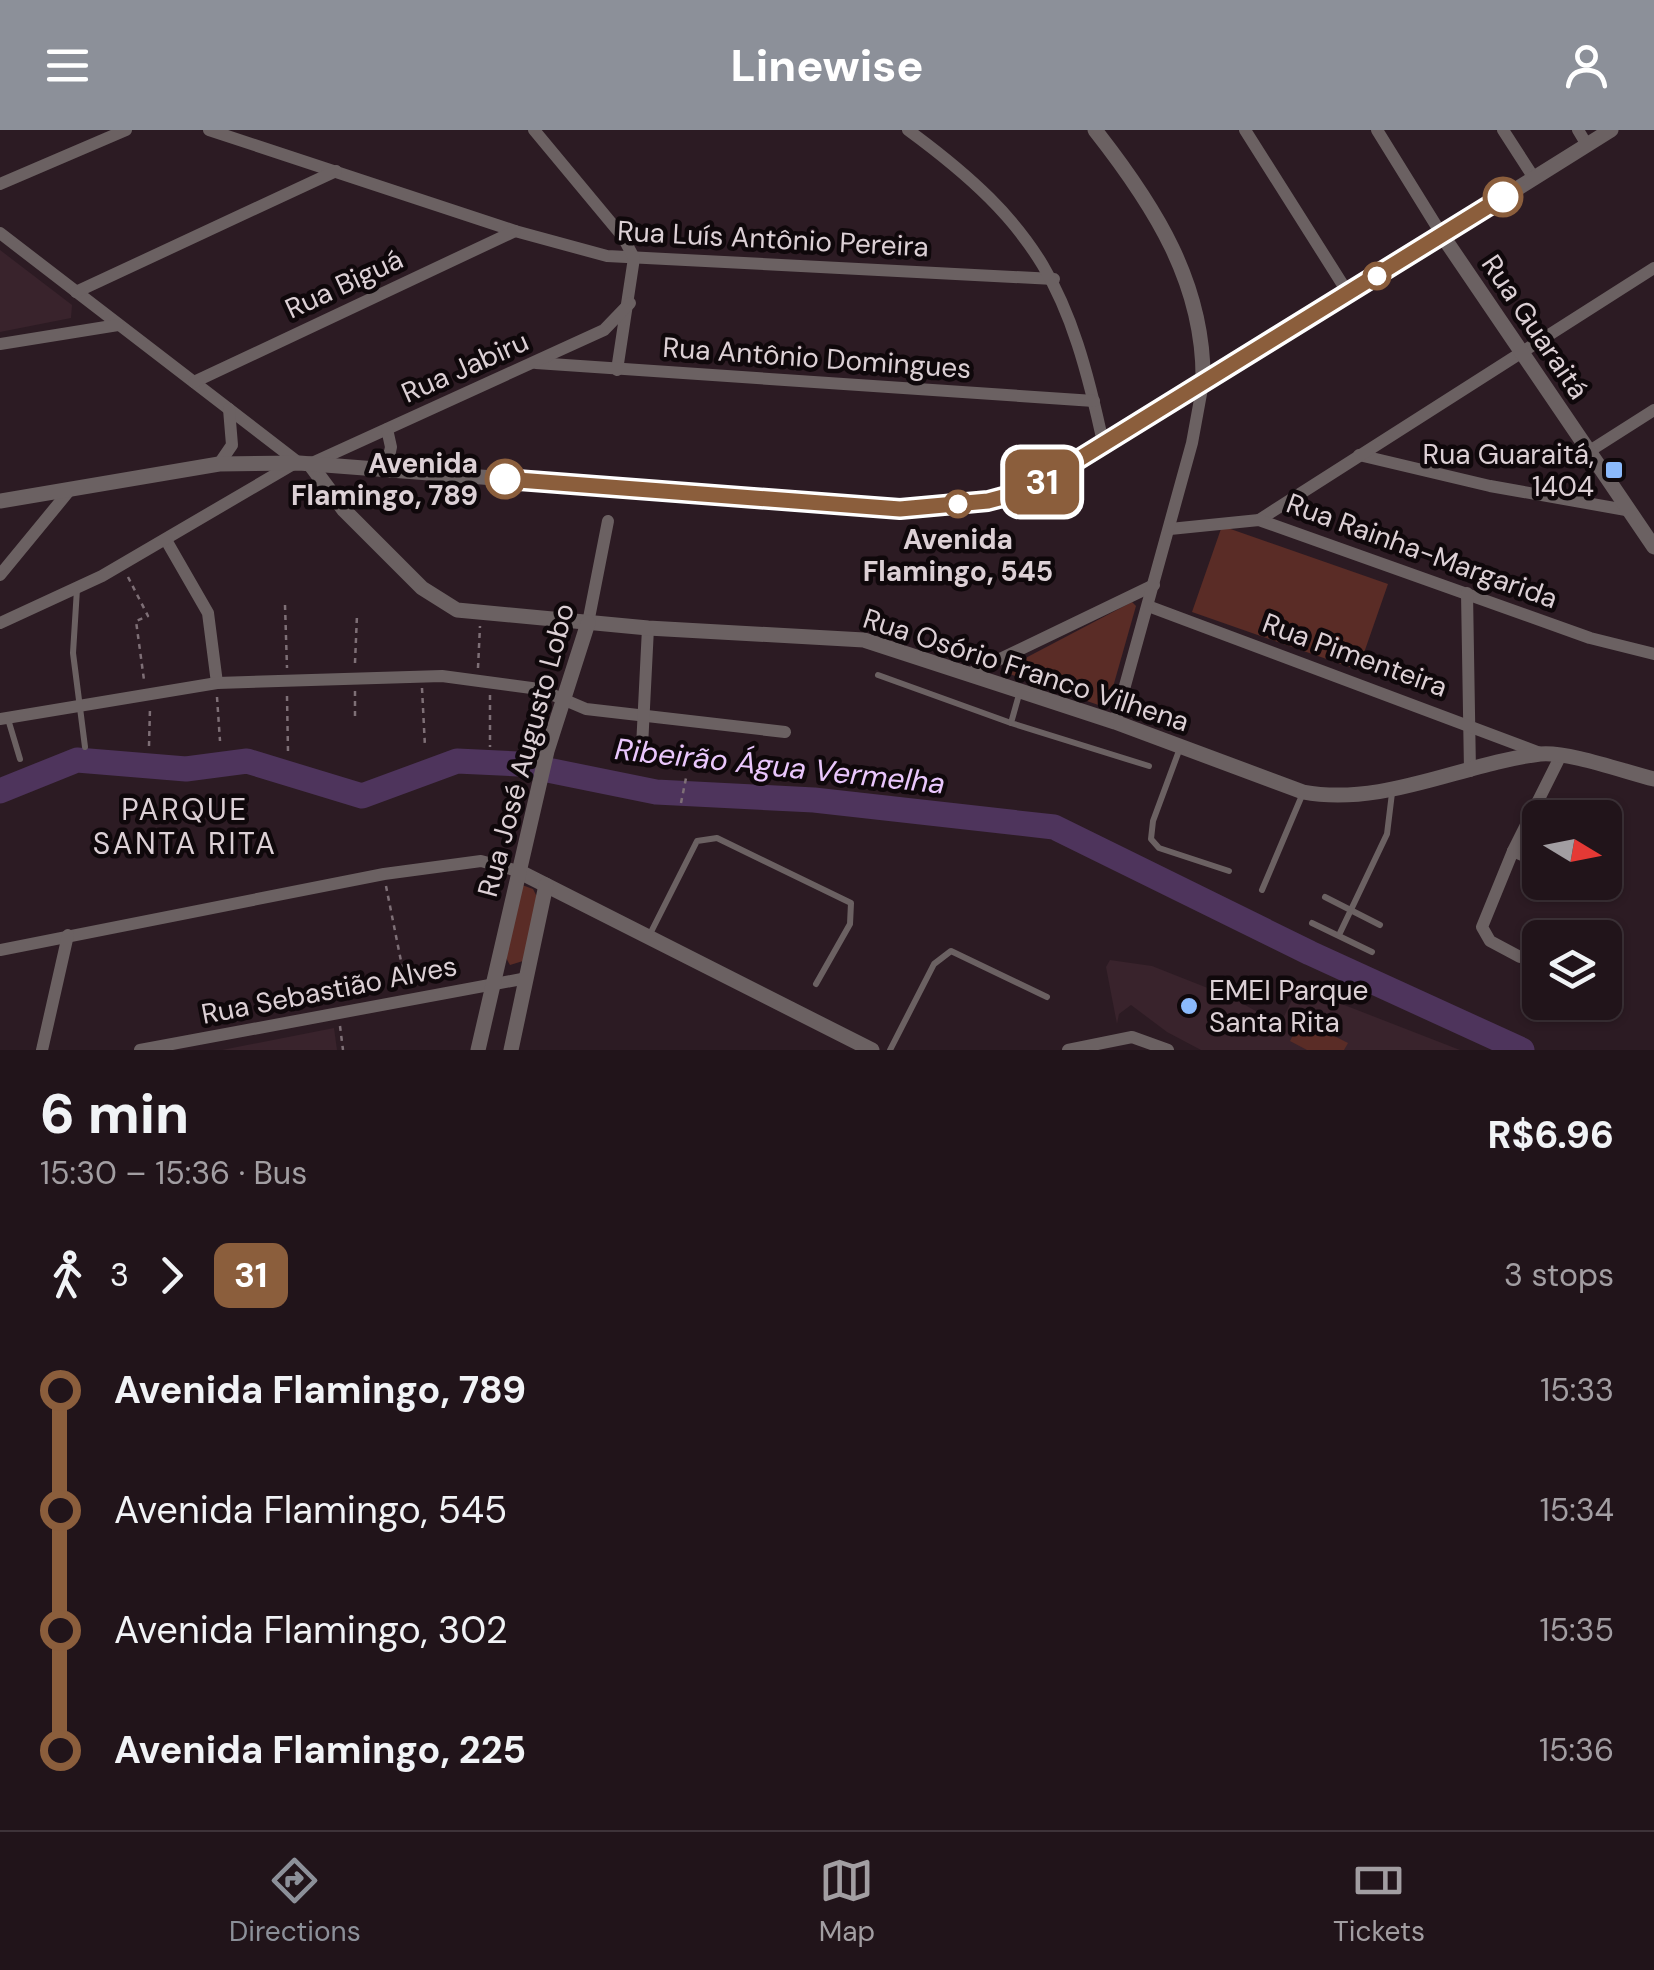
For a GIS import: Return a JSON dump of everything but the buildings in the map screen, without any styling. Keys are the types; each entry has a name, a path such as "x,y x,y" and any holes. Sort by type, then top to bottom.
{"street":[{"path":"0,184 126,130"},
{"name":"Rua Luís Antônio Pereira","path":"210,130 592,253 1054,279"},
{"path":"534,130 623,237 634,258 617,370"},
{"path":"908,130 967,174 1007,212 1054,279 1094,401 1104,447"},
{"path":"1095,130 1142,190 1172,244 1204,339 1203,383 1170,529 1115,722"},
{"path":"1245,130 1348,294"},
{"path":"1377,130 1442,235"},
{"path":"1503,130 1534,178"},
{"path":"1578,130 1588,145"},
{"path":"0,501 219,464 302,463 900,509 988,501 1029,490 1104,447 1611,130"},
{"path":"76,292 336,172"},
{"name":"Rua Biguá","path":"194,382 515,231"},
{"path":"0,234 302,463"},
{"name":"Rua Guaraitá","path":"1442,235 1654,546"},
{"path":"1260,520 1654,268"},
{"name":"Rua Jabiru","path":"0,623 122,565 302,463 387,429 604,330 630,302"},
{"path":"0,344 118,325"},
{"name":"Rua Antônio Domingues","path":"536,362 1094,401"},
{"path":"219,464 232,445 229,410"},
{"path":"1588,452 1654,410"},
{"path":"386,470 391,447 387,429"},
{"path":"1358,456 1490,486 1626,510"},
{"name":"Rua Osório Franco Vilhena","path":"302,463 422,588 444,604 481,614 648,628 842,636 971,673 1303,792 1345,797 1543,754 1654,779"},
{"path":"0,575 69,491"},
{"name":"Rua Rainha-Margarida","path":"1170,529 1260,520 1590,638 1654,654"},
{"name":"Rua José Augusto Lobo","path":"478,1050 547,751 588,623 608,521"},
{"path":"166,540 208,612 217,682"},
{"path":"971,673 1154,584"},
{"path":"1466,593 1472,725 1470,771"},
{"name":"Rua Pimenteira","path":"1148,606 1543,754"},
{"path":"642,748 648,628"},
{"path":"4,719 217,682 421,677 539,688 586,709 784,732"},
{"path":"1520,957 1490,941 1482,927 1513,851 1560,758"},
{"path":"1513,851 1522,855"},
{"path":"0,950 384,874 482,861 546,884 647,939 868,1048"},
{"name":"Rua José Augusto Lobo","path":"511,1050 546,884"},
{"path":"42,1050 68,935"},
{"name":"Rua Sebastião Alves","path":"140,1050 527,978"},
{"path":"1068,1050 1132,1037 1168,1050"},
{"path":"846,1050 868,1048"}],"lane":[{"path":"78,588 74,654 85,747"},
{"path":"878,674 1011,723 1148,766"},
{"path":"1011,723 1020,690"},
{"path":"4,719 20,759"},
{"path":"1180,746 1153,821 1151,839 1159,848 1229,872"},
{"path":"1339,935 1387,834 1392,788"},
{"path":"1262,890 1303,792"},
{"path":"647,939 697,841 717,838 851,903 850,924 816,984"},
{"path":"1324,897 1380,925"},
{"path":"1312,922 1372,952"},
{"path":"890,1050 934,964 945,952 956,951 1048,997"}],"path":[{"path":"122,565 148,616 136,621 150,746"},
{"path":"481,614 490,747"},
{"path":"421,677 425,747"},
{"path":"217,682 220,741"},
{"path":"681,803 686,778"},
{"path":"384,874 408,1000"},
{"path":"338,1015 343,1050"}],"shaded area":[{"path":"0,250 72,305 71,318 0,332"},
{"path":"1222,526 1388,584 1358,670 1192,612"},
{"path":"1132,602 1136,606 1107,708 1001,671"},
{"path":"522,885 533,889 537,897 523,961 510,965 505,956"},
{"path":"1110,960 1152,966 1233,998 1280,1025 1298,987 1460,1050 1201,1050 1167,1032 1131,1005 1119,1014 1117,1024 1106,967"},
{"path":"1301,1019 1348,1043 1344,1050 1307,1050 1290,1041"},
{"path":"334,1028 337,1050 222,1050"}],"waterway":[{"name":"Ribeirão Água Vermelha","path":"0,791 77,760 186,769 247,761 362,796 457,761 518,764 656,792 814,800 1054,827 1310,953 1522,1050"}],"bus line":[{"name":"31","path":"505,479 900,509 988,501 1029,490 1503,197"}],"place":[{"name":"Rua Guaraitá, 1404","path":"1614,470"},
{"name":"Avenida Flamingo, 789","path":"505,479"},
{"name":"Avenida Flamingo, 545","path":"958,504"},
{"name":"EMEI Parque Santa Rita","path":"1189,1006"}],"district":[{"name":"PARQUE SANTA RITA","path":"185,826"}]}
